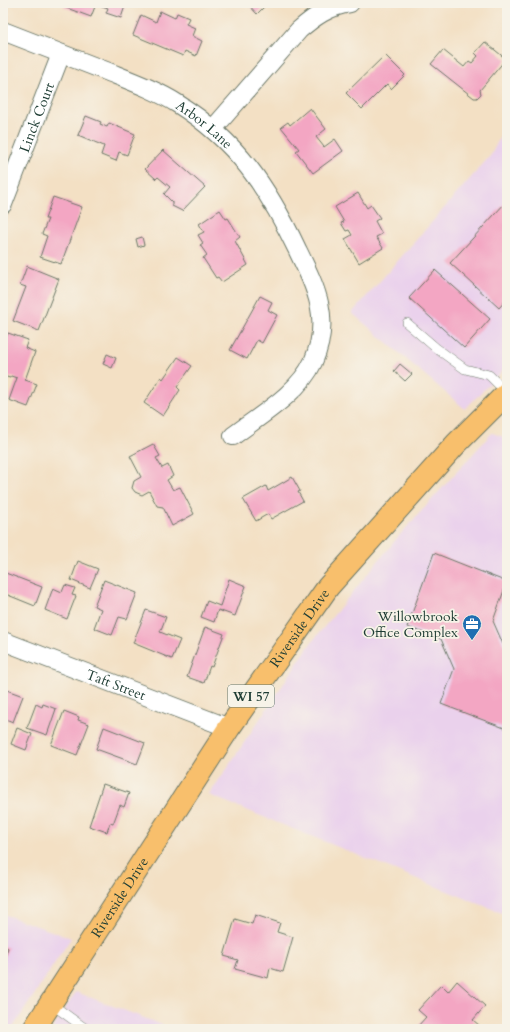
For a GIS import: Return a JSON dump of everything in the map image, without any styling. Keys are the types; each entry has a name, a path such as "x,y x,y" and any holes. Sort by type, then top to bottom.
{"main road":[{"name":"Riverside Drive","path":"34,1029 228,728 328,587 456,444 507,393"}],"street":[{"path":"213,129 299,30 314,17 327,10 350,3"},
{"name":"Arbor Lane","path":"3,31 152,90 178,104 213,129 234,149 256,174 274,202 316,287 321,310 322,326 319,346 305,376 292,391 233,436"},
{"name":"Linck Court","path":"3,204 61,54"},
{"name":"Taft Street","path":"3,641 228,728"}],"lane":[{"path":"407,323 436,348 465,369 490,375 507,393"},
{"path":"50,1004 86,1029"}],"shaded area":[{"path":"507,123 507,366 465,409 352,313 491,155"},
{"path":"492,433 507,438 507,915 209,795 311,643 398,537"},
{"path":"3,914 71,938 12,1029 3,1029"},
{"path":"76,992 173,1029 52,1029"}],"building":[{"path":"66,3 126,3 121,18 106,13 108,8 96,4 91,17 64,7"},
{"path":"247,3 268,3 257,14"},
{"path":"160,11 175,18 177,13 189,18 186,24 195,28 192,36 202,41 196,56 185,51 183,56 133,35 141,15 156,22"},
{"path":"485,42 506,59 480,90 481,94 477,98 474,98 431,64 443,50 464,67 469,61 472,63 478,56 475,53"},
{"path":"385,55 405,75 391,89 387,84 362,109 346,93"},
{"path":"310,108 326,129 316,137 324,147 335,139 343,151 313,173 296,151 299,149 281,127 288,122 290,125"},
{"path":"86,116 101,122 100,124 107,127 109,123 135,134 127,155 119,152 116,161 101,155 104,146 78,135"},
{"path":"163,150 205,187 182,211 172,206 172,202 164,194 170,187 158,177 156,179 145,169"},
{"path":"358,193 367,208 371,205 380,218 375,221 382,234 376,237 383,248 359,263 345,239 352,235 349,230 346,231 341,223 344,222 335,207"},
{"path":"53,197 82,207 61,264 40,257 47,236 42,234 48,219 45,219"},
{"path":"506,202 507,299 499,308 450,263"},
{"path":"220,210 226,219 228,218 240,237 235,241 248,265 222,282 218,277 216,278 203,258 207,255 200,245 203,243 198,235 204,232 199,224"},
{"path":"142,237 144,245 138,247 136,239"},
{"path":"27,266 59,279 39,331 13,321 26,287 20,285"},
{"path":"435,270 490,319 464,348 409,298"},
{"path":"260,296 272,302 268,310 277,315 262,343 257,340 247,359 230,350"},
{"path":"8,333 28,340 25,348 35,352 25,380 37,384 28,407 9,400 17,378 3,376 3,344"},
{"path":"107,354 116,358 112,368 103,364"},
{"path":"178,357 192,366 177,387 180,390 163,416 144,403 161,377 163,379"},
{"path":"400,364 412,374 405,381 394,371"},
{"path":"153,444 160,456 156,458 162,468 168,465 173,476 167,480 173,490 180,487 194,514 172,526 163,507 157,506 149,491 142,495 135,492 132,488 134,481 141,477 130,456"},
{"path":"292,477 300,491 298,492 303,501 271,519 268,514 256,521 243,499 266,486 268,491"},
{"name":"Willowbrook Office Complex","path":"434,553 507,582 493,621 503,644 507,645 507,729 441,704 454,669 441,639 407,627"},
{"path":"78,561 98,569 90,588 71,580"},
{"path":"3,572 42,587 35,606 3,593"},
{"path":"229,579 246,586 235,616 218,610 214,622 201,617 207,601 220,606"},
{"path":"104,580 137,593 127,619 119,617 112,635 94,628 101,609 94,606"},
{"path":"65,585 75,588 72,595 76,596 67,619 45,610 53,588 62,592"},
{"path":"146,610 166,617 160,632 180,640 172,659 133,643"},
{"path":"205,627 224,634 212,667 210,666 204,683 187,677"},
{"path":"4,689 23,696 13,722 3,718"},
{"path":"36,704 42,707 43,704 56,709 47,735 27,728"},
{"path":"64,711 79,717 78,720 89,724 77,755 51,745"},
{"path":"104,727 145,743 137,764 96,749"},
{"path":"17,728 32,734 26,750 11,744"},
{"path":"103,784 129,793 124,807 120,805 113,824 110,823 107,832 89,826"},
{"path":"255,915 280,923 277,932 293,937 283,972 270,968 268,978 235,969 238,960 224,956 235,919 252,924"},
{"path":"3,946 8,948 3,962"},
{"path":"457,981 485,1006 473,1020 480,1026 478,1029 419,1029 417,1027 426,1017 418,1010 441,985 448,992"}],"place":[{"name":"Willowbrook Office Complex","path":"472,641"}]}
